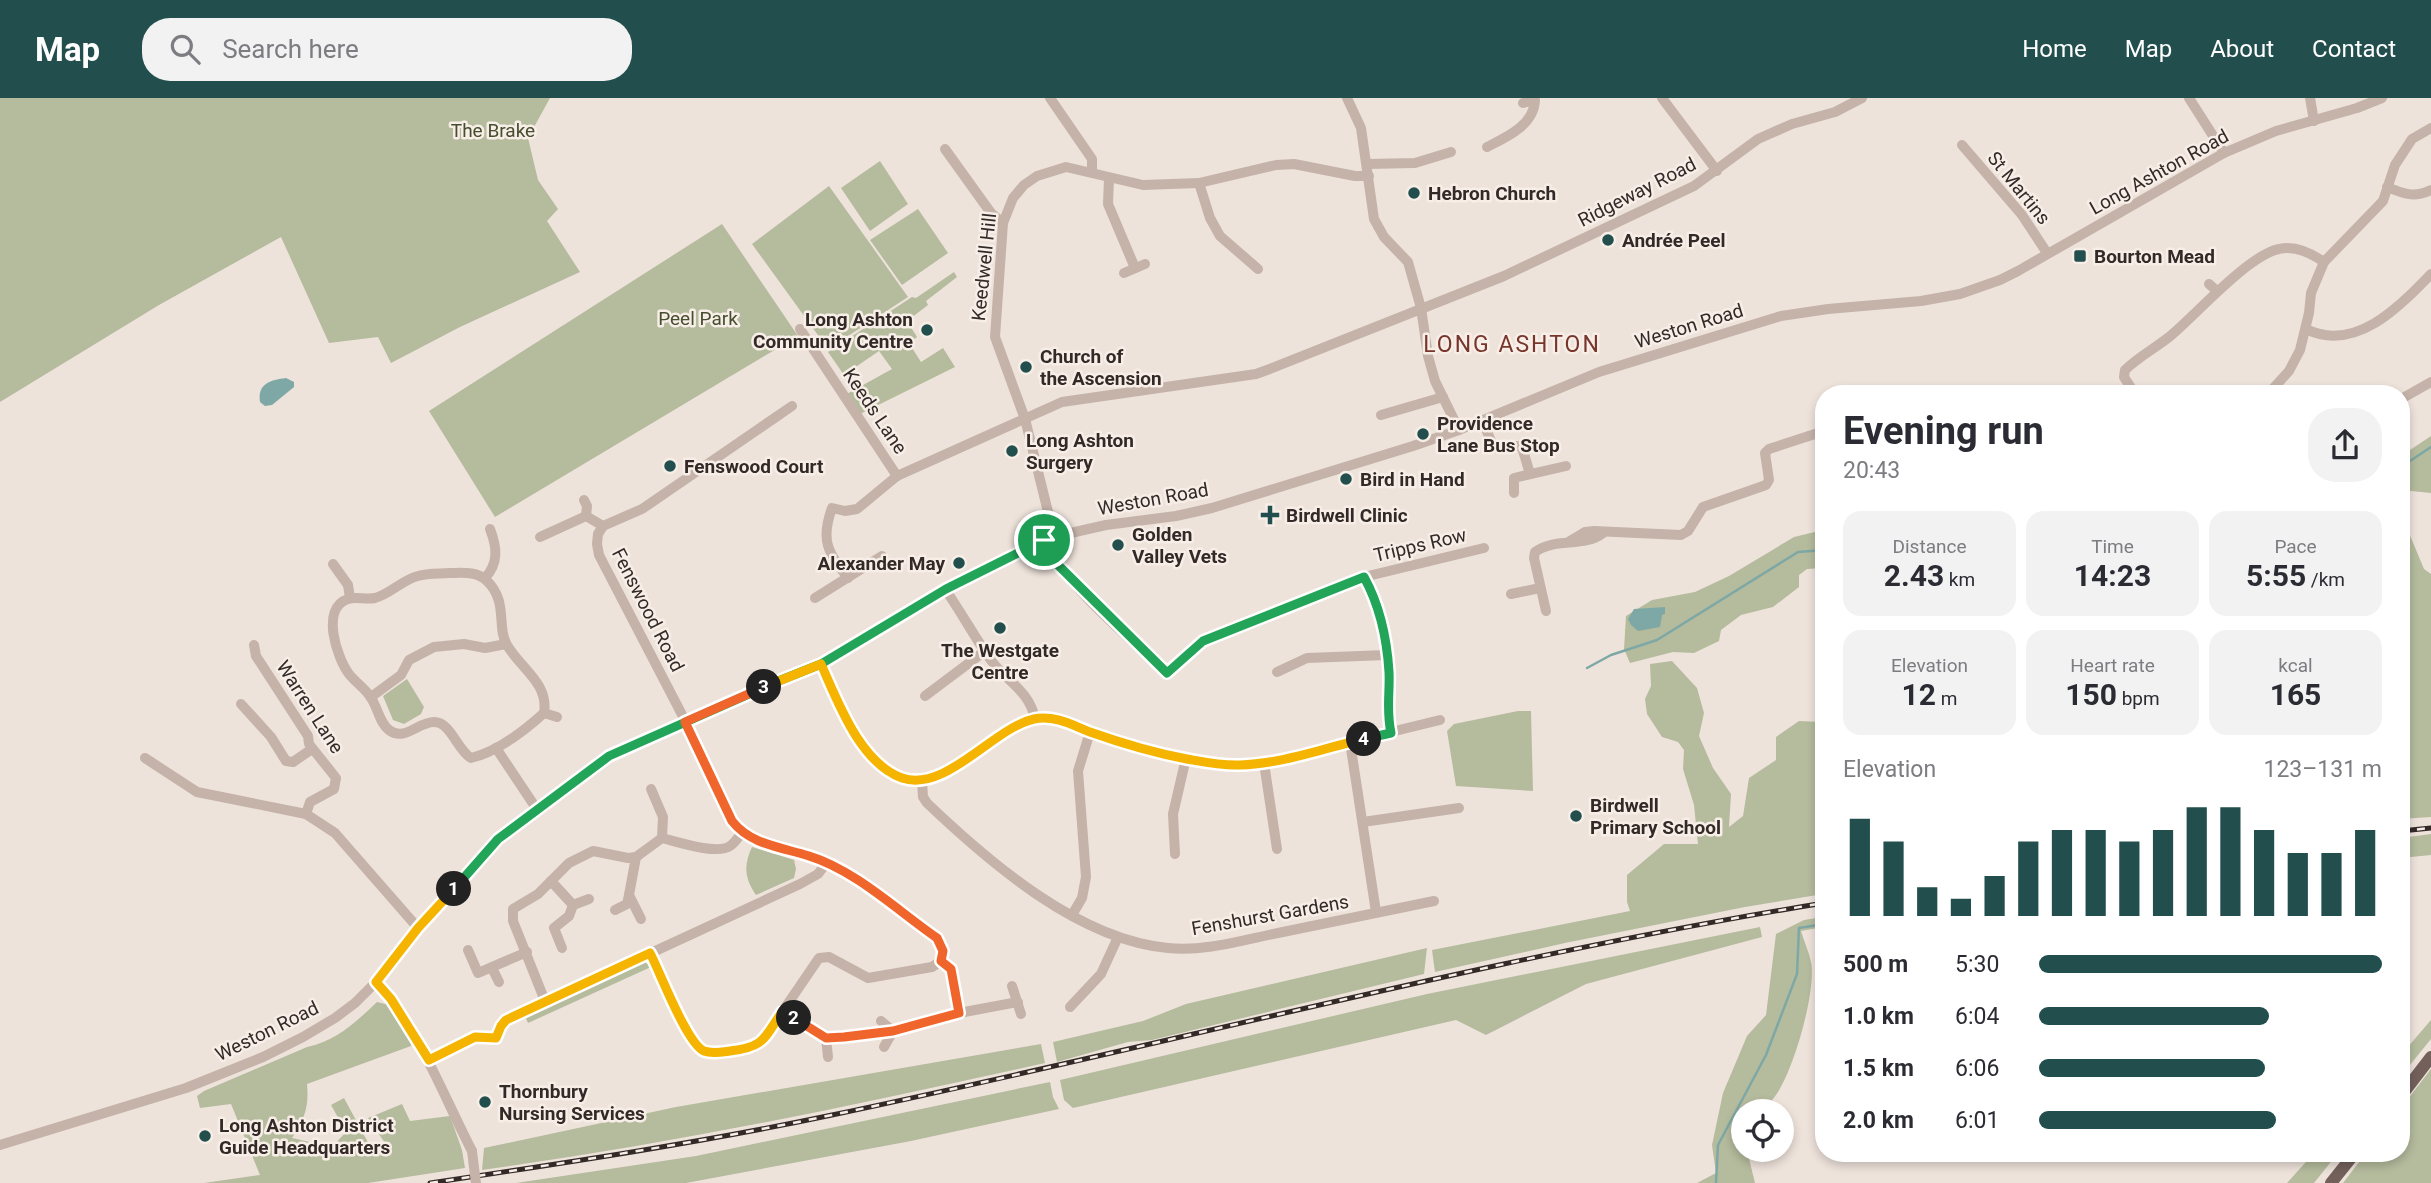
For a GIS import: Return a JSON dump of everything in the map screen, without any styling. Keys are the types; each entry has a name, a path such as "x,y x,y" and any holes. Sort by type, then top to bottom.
{"main road":[{"path":"2410,1084 2431,1057"},
{"path":"2331,1183 2348,1162"}],"street":[{"path":"1050,98 1092,159 1092,172"},
{"path":"1347,98 1361,128 1374,219 1384,237 1408,262 1421,308 1428,356 1435,381 1459,430"},
{"path":"1662,98 1717,171"},
{"name":"Ridgeway Road","path":"848,578 829,551 825,540 825,530 834,503 845,511 857,509 897,476 1062,402 1256,374 1504,276 1694,186 1758,139 1792,124 1835,112 1862,98"},
{"path":"2189,98 2224,153"},
{"path":"2310,98 2314,121"},
{"name":"Long Ashton Road","path":"1959,294 2000,280 2224,153 2276,131 2382,98"},
{"path":"1523,104 1538,99"},
{"path":"1487,147 1502,144 1519,129 1531,117 1538,99"},
{"path":"2276,385 2289,371 2300,350 2311,293 2324,262 2383,201 2403,150 2412,139 2431,128"},
{"name":"St Martins","path":"1962,145 2022,215 2048,253"},
{"path":"945,149 991,213 1003,223"},
{"path":"1367,164 1415,163 1451,152"},
{"name":"Keedwell Hill","path":"1167,673 1058,565 1049,538 1025,419 995,337 1003,223 1013,198 1037,176 1066,167 1143,185 1199,183 1276,165 1294,164 1368,176"},
{"path":"1109,178 1108,204 1135,268"},
{"path":"1199,183 1214,226 1227,244 1252,258 1258,269"},
{"path":"2387,187 2405,195 2417,195 2431,190"},
{"path":"2129,385 2124,377 2125,370 2169,336 2213,287 2269,252 2281,248 2300,249 2324,262"},
{"path":"1125,273 1145,264"},
{"path":"2306,329 2320,336 2336,338 2353,334 2401,304 2431,274"},
{"name":"Weston Road","path":"0,1144 176,1091 263,1057 335,1018 376,982 418,928 498,839 609,756 821,664 946,589 1049,538 1106,525 1195,512 1459,430 1599,372 1781,316 1920,301 1959,294"},
{"name":"Keeds Lane","path":"800,329 897,476"},
{"path":"2410,394 2431,382"},
{"path":"1381,415 1443,397"},
{"name":"Fenswood Road","path":"742,833 732,821 685,722 599,555 598,534 603,526 642,509 792,406"},
{"path":"1482,420 1494,447 1522,447 1530,474"},
{"path":"1546,611 1534,558 1539,549 1570,541 1585,532 1681,535 1688,531 1703,507 1766,485 1769,480 1765,453 1769,449 1815,434"},
{"path":"1514,493 1514,478 1566,466"},
{"path":"584,500 587,506 586,516"},
{"path":"586,516 603,526"},
{"path":"545,520 545,534 586,516"},
{"path":"485,578 493,570 496,555 496,545 490,529"},
{"name":"Tripps Row","path":"1167,673 1203,641 1364,577 1484,548"},
{"path":"815,598 882,556"},
{"path":"333,564 348,585 350,598"},
{"path":"471,573 485,578 501,605 506,644 528,669 542,693 546,702 544,713 496,748 471,758 464,754 444,725 436,722 427,723 403,734 394,733 382,723 371,697 347,671 332,625 336,609 350,598 374,598 418,576 471,573"},
{"path":"1364,577 1378,607 1387,655 1387,716 1391,733"},
{"path":"1511,594 1540,588"},
{"path":"946,589 985,651 1005,677 1029,698 1035,719"},
{"path":"371,697 401,675 409,660 434,648 464,644 485,648 506,644"},
{"name":"Warren Lane","path":"254,645 256,656 308,736 312,749 335,774 337,781 334,789 310,803 306,814"},
{"path":"925,696 985,651"},
{"path":"1277,673 1307,658 1387,655"},
{"path":"821,664 853,731 869,752 895,775 913,781 935,777 1019,725 1035,719 1053,718 1090,732 1186,758 1237,766 1264,763 1440,720"},
{"path":"241,704 271,737 286,761 293,762 312,749"},
{"path":"544,713 557,718"},
{"path":"1072,915 1082,898 1086,877 1079,771 1090,732"},
{"path":"1350,742 1376,912"},
{"path":"496,748 536,808"},
{"path":"145,758 197,792 306,814 335,833 418,928"},
{"path":"1175,854 1173,814 1186,758"},
{"path":"1264,763 1277,849"},
{"name":"Fenshurst Gardens","path":"922,781 923,797 941,817 1041,899 1118,937 1170,949 1198,947 1434,901"},
{"path":"651,789 663,817 662,838"},
{"path":"1363,822 1459,808"},
{"path":"545,1001 513,921 513,909 538,894 569,863 593,851 636,857 662,838 726,849 733,845 742,833 762,843 827,862 849,874 937,938 943,951 941,961 932,967 869,978 829,957 818,958 761,1043 753,1048 714,1052 704,1051 691,1040 650,953"},
{"path":"615,911 627,904 636,857"},
{"path":"429,1060 475,1037 496,1038 506,1020 800,884 818,873 827,862"},
{"path":"551,881 573,905"},
{"path":"629,895 641,919"},
{"path":"562,948 554,928 569,916 573,905 589,899"},
{"path":"1070,1007 1101,974 1118,937"},
{"path":"468,950 478,973 527,952"},
{"path":"941,961 951,969 959,1013"},
{"path":"492,968 499,982"},
{"path":"376,982 391,999 429,1060 472,1151 476,1183"},
{"path":"1012,986 1021,1014"},
{"path":"782,1012 826,1038 893,1031 959,1013 1018,1002"},
{"path":"881,1021 893,1031"},
{"path":"884,1047 893,1031"},
{"path":"826,1038 828,1057"}],"green space":[{"name":"The Brake","path":"0,98 550,98 528,138 538,180 558,209 547,221 580,272 460,327 391,363 378,337 329,343 281,237 159,305 0,402"},
{"path":"880,161 908,204 870,231 841,188"},
{"path":"829,186 908,297 828,349 752,244"},
{"path":"918,209 948,253 902,285 870,240"},
{"name":"Peel Park","path":"722,224 798,336 495,517 429,411"},
{"path":"954,272 957,277 926,301 928,305 907,321 917,337 909,343 921,362 943,348 955,367 860,414 845,395 892,369 879,351 844,375 828,352"},
{"path":"2431,436 2431,493 2410,491 2410,450"},
{"path":"1815,532 1815,568 1807,569 1799,575 1799,587 1773,607 1741,615 1721,630 1719,641 1694,653 1673,652 1630,663 1624,649 1626,616 1652,600 1695,592 1729,576 1794,537"},
{"path":"2410,536 2424,569 2431,574 2431,817 2410,818"},
{"path":"1672,661 1697,688 1704,713 1699,736 1713,768 1731,794 1729,827 1743,816 1749,778 1776,760 1776,737 1799,721 1815,722 1815,895 1565,943 1435,972 1432,950 1630,911 1627,902 1627,875 1664,844 1698,844 1694,805 1683,769 1684,750 1678,742 1662,737 1647,714 1645,699 1651,686 1650,664"},
{"path":"407,679 424,707 421,714 404,724 393,720 383,696"},
{"path":"1518,711 1531,711 1533,791 1456,786 1447,731 1454,724"},
{"path":"2431,834 2431,855 2410,857 2410,837"},
{"path":"752,847 794,860 794,878 756,895 749,883 747,872 747,860"},
{"path":"1815,918 1815,928 1801,931 1811,962 1812,975 1807,1012 1787,1074 1773,1099 1731,1099 1731,1162 1750,1162 1755,1183 1697,1183 1716,1173 1712,1145 1723,1093 1747,1036 1766,1015 1776,934 1804,920"},
{"path":"1760,927 1762,937 1586,984 1486,1035 1456,1020 1073,1108 1064,1100 1060,1080 1427,994"},
{"path":"1427,948 1424,974 1152,1040 1128,1042 1057,1062 1053,1042 1143,1021 1186,1004"},
{"path":"645,962 651,967 528,1023 525,1016"},
{"path":"377,1002 389,1005 411,1041 411,1046 307,1084 305,1112 292,1138 332,1147 346,1132 331,1105 344,1098 370,1146 385,1143 368,1118 402,1104 410,1121 450,1116 462,1150 465,1168 368,1183 204,1183 260,1175 231,1104 200,1108 197,1096 327,1040 353,1023"},
{"path":"2431,1020 2431,1039 2410,1065 2410,1044"},
{"path":"1041,1044 1045,1063 764,1122 482,1170 484,1148 676,1107"},
{"path":"2431,1069 2431,1183 2343,1183 2359,1162 2410,1162 2410,1096"},
{"path":"1050,1082 1059,1109 911,1141 686,1183 516,1183 696,1156"},
{"path":"2306,1162 2331,1162 2314,1183 2287,1183"}],"water":[{"path":"286,378 294,382 294,387 272,405 265,406 260,402 261,391 266,384"},
{"path":"1665,607 1660,627 1638,631 1628,619 1634,609"}],"waterway":[{"path":"2410,461 2431,447"},
{"path":"1587,668 1611,655 1657,640 1798,552 1815,551"},
{"path":"1716,1183 1718,1145 1766,1055 1797,974 1799,928 1815,925"}],"railway":[{"path":"2410,830 2431,828"},
{"path":"430,1183 782,1125 1574,949 1815,905"}],"place":[{"name":"Hebron Church","path":"1414,193"},
{"name":"Andrée Peel","path":"1608,240"},
{"name":"Bourton Mead","path":"2080,256"},
{"name":"Long Ashton Community Centre","path":"927,330"},
{"name":"Church of the Ascension","path":"1026,367"},
{"name":"Providence Lane Bus Stop","path":"1423,434"},
{"name":"Long Ashton Surgery","path":"1012,451"},
{"name":"Fenswood Court","path":"670,466"},
{"name":"Bird in Hand","path":"1346,479"},
{"name":"Birdwell Clinic","path":"1270,515"},
{"name":"Golden Valley Vets","path":"1118,545"},
{"name":"Alexander May","path":"959,563"},
{"name":"The Westgate Centre","path":"1000,628"},
{"name":"Birdwell Primary School","path":"1576,816"},
{"name":"Thornbury Nursing Services","path":"485,1102"},
{"name":"Long Ashton District Guide Headquarters","path":"205,1136"}],"district":[{"name":"LONG ASHTON","path":"1512,344"}],"route":[{"path":"1044,540 931,597 821,664 776,682 609,756 498,839 418,928 376,982 391,999 429,1060 475,1037 496,1038 506,1020 650,953 691,1040 704,1051 753,1048 761,1043 782,1012 826,1038 893,1031 959,1013 951,969 941,961 943,951 937,938 849,874 827,862 762,843 742,833 732,821 691,732 685,722 776,682 821,664 853,731 869,752 895,775 913,781 935,777 1019,725 1035,719 1053,718 1090,732 1161,752 1237,766 1264,763 1391,733 1387,716 1389,670 1381,622 1378,607 1364,577 1203,641 1167,673 1058,565 1044,540"}]}
